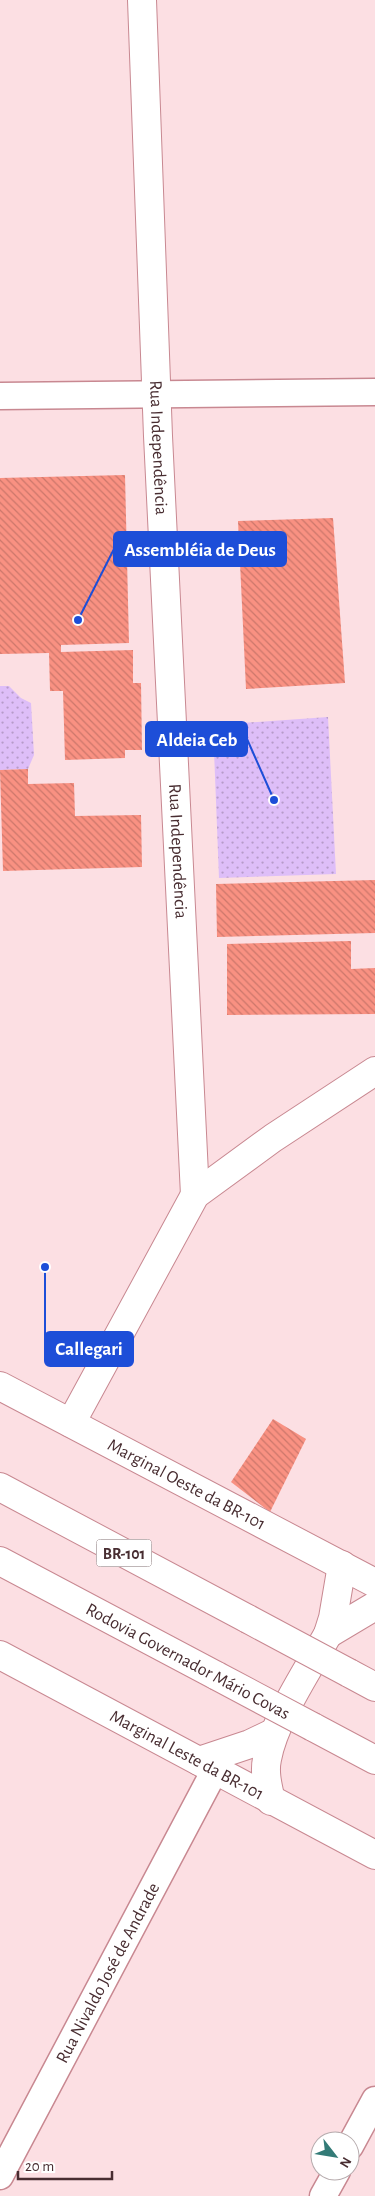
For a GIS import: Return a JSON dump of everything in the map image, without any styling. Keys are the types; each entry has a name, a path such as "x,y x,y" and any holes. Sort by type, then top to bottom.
{"main road":[{"name":"Rua Independência","path":"142,0 173,752 194,1195"},
{"path":"71,1423 194,1195 273,1138 375,1071"},
{"name":"Marginal Oeste da BR-101","path":"0,1386 375,1583"},
{"name":"BR-101","path":"0,1487 375,1686"},
{"name":"Rodovia Governador Mário Covas","path":"0,1561 375,1760"},
{"path":"271,1801 266,1778 266,1760 273,1733 328,1634 333,1618 342,1565"},
{"path":"328,1634 375,1606"},
{"name":"Marginal Leste da BR-101","path":"0,1655 375,1856"},
{"path":"207,1765 273,1733"}],"street":[{"path":"0,396 375,392"},
{"name":"Rua Nivaldo José de Andrade","path":"0,2176 207,1765"},
{"path":"358,2131 375,2100"},
{"path":"323,2196 331,2181"}],"shaded area":[{"path":"0,686 9,686 21,698 31,703 34,755 28,769 0,770"},
{"path":"328,717 336,874 219,878 213,725"}],"building":[{"path":"125,475 129,643 61,645 61,652 133,650 133,683 141,683 142,750 125,750 125,758 65,760 63,691 50,691 49,653 0,654 0,478"},
{"path":"333,518 345,683 246,689 238,521"},
{"path":"28,769 28,784 74,783 75,816 141,815 142,867 3,871 0,770"},
{"path":"375,880 375,933 217,937 216,884"},
{"path":"351,941 351,969 375,968 375,1014 227,1015 227,944"},
{"path":"273,1419 306,1439 270,1512 231,1482"}],"place":[{"name":"Assembléia de Deus","path":"78,620"},
{"name":"Aldeia Ceb","path":"274,800"},
{"name":"Callegari","path":"45,1267"}]}
